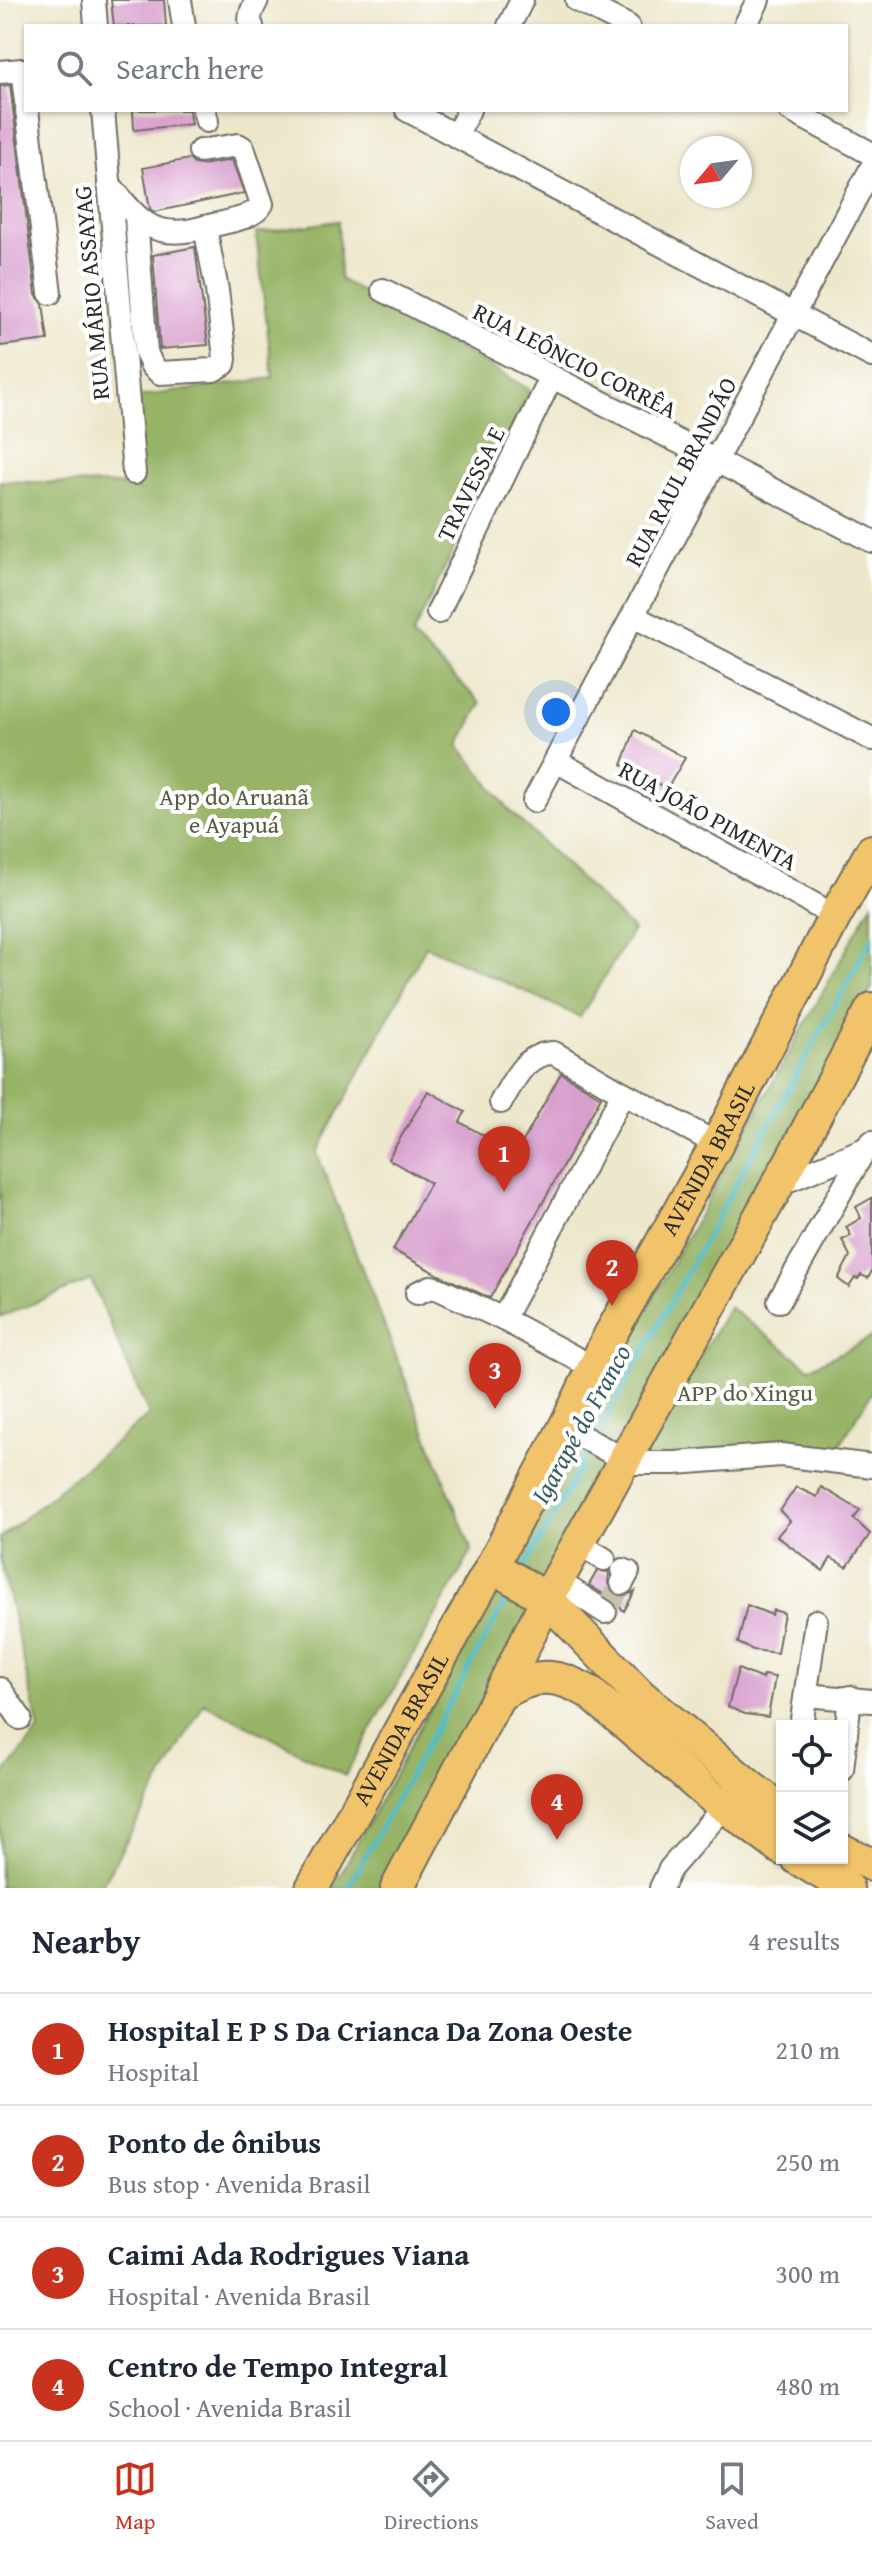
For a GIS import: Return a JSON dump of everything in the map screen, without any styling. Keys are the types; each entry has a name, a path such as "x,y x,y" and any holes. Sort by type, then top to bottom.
{"highway":[{"name":"AVENIDA BRASIL","path":"397,1888 499,1695 528,1583 594,1368 872,851"},
{"name":"AVENIDA BRASIL","path":"312,1888 528,1583 607,1564 620,1458 777,1185 872,1009"},
{"path":"528,1583 659,1712 776,1806"},
{"path":"499,1695 537,1677 569,1681 589,1692 724,1807 776,1845"},
{"path":"848,1853 872,1865"},
{"path":"807,1864 847,1888"}],"street":[{"path":"94,0 96,24"},
{"path":"180,0 184,24"},
{"path":"251,24 251,12 257,0"},
{"path":"510,24 522,0"},
{"path":"577,0 624,24"},
{"path":"746,24 758,0"},
{"path":"0,72 22,70 24,86"},
{"path":"27,112 50,293"},
{"name":"RUA MÁRIO ASSAYAG","path":"103,112 134,473"},
{"path":"411,112 872,356"},
{"path":"456,136 468,112"},
{"path":"794,112 872,154"},
{"path":"109,184 136,217 157,230 194,230 258,211 262,204 243,148 238,145 200,151"},
{"name":"RUA RAUL BRANDÃO","path":"534,801 872,167"},
{"path":"136,217 146,352 152,366 160,373 213,370 224,364 217,290 205,227"},
{"name":"RUA LEÔNCIO CORRÊA","path":"383,290 872,541"},
{"name":"TRAVESSA E","path":"438,612 551,378"},
{"path":"633,616 872,739"},
{"name":"RUA JOÃO PIMENTA","path":"556,761 835,916"},
{"path":"501,1102 519,1071 535,1057 554,1053 717,1144"},
{"path":"503,1319 623,1093"},
{"path":"777,1185 837,1162 869,1145"},
{"path":"779,1301 869,1145"},
{"path":"417,1293 431,1287 439,1289 594,1368"},
{"path":"573,1429 620,1458 647,1464 781,1455 872,1466"},
{"path":"528,1583 608,1608 589,1641"},
{"path":"802,1720 816,1621"},
{"path":"0,1689 20,1718"},
{"path":"806,1695 861,1699 848,1741"},
{"path":"661,1888 670,1869 693,1839 724,1807"}],"green space":[{"name":"App do Aruanã e Ayapuá","path":"338,221 340,279 530,390 412,636 481,703 459,745 510,811 633,930 580,1017 426,946 317,1153 472,1551 345,1776 204,1703 100,1888 0,1888 0,1779 39,1730 0,1558 0,1538 149,1415 91,1280 0,1317 0,481 133,485 136,397 273,378 256,233"},
{"path":"872,903 872,988 381,1888 333,1888 563,1462 579,1451 586,1428 650,1304"},
{"name":"APP do Xingu","path":"729,1307 810,1368 872,1337 872,1392 833,1456 638,1462"}],"building":[{"path":"111,0 164,0 166,24 114,24"},
{"path":"10,85 36,295 43,304 48,340 0,346 0,86"},
{"path":"133,112 189,112 191,124 134,130"},
{"path":"189,159 201,165 232,160 244,193 154,212 150,209 143,168"},
{"path":"195,247 208,345 160,349 153,255"},
{"path":"635,730 685,758 667,789 622,765"},
{"path":"561,1073 601,1097 490,1298 393,1250 430,1183 388,1159 428,1091 465,1112 460,1122 516,1154"},
{"path":"872,1198 872,1271 868,1278 861,1275 855,1278 849,1287 838,1279 850,1256 842,1240 851,1236 846,1227 861,1218 856,1207"},
{"path":"796,1487 817,1497 821,1487 860,1510 854,1519 870,1534 847,1567 831,1558 823,1571 777,1536 790,1521 780,1511"},
{"path":"597,1571 609,1572 608,1584 616,1596 623,1597 635,1591 624,1611 589,1585"},
{"path":"747,1605 772,1615 773,1610 784,1613 777,1653 753,1650 738,1643"},
{"path":"738,1669 762,1679 763,1675 775,1677 768,1717 745,1714 728,1707"}],"waterway":[{"name":"Igarapé do Franco","path":"595,1439 872,938"},
{"name":"Igarapé do Franco","path":"522,1572 591,1448"},
{"name":"Igarapé do Franco","path":"348,1888 511,1591"}],"tunnel":[{"path":"610,1603 622,1583"}],"place":[{"name":"Hospital E P S Da Crianca Da Zona Oeste","path":"504,1192"},
{"name":"Ponto de ônibus","path":"612,1306"},
{"name":"Caimi Ada Rodrigues Viana","path":"495,1409"},
{"name":"Centro de Tempo Integral","path":"557,1840"}]}
